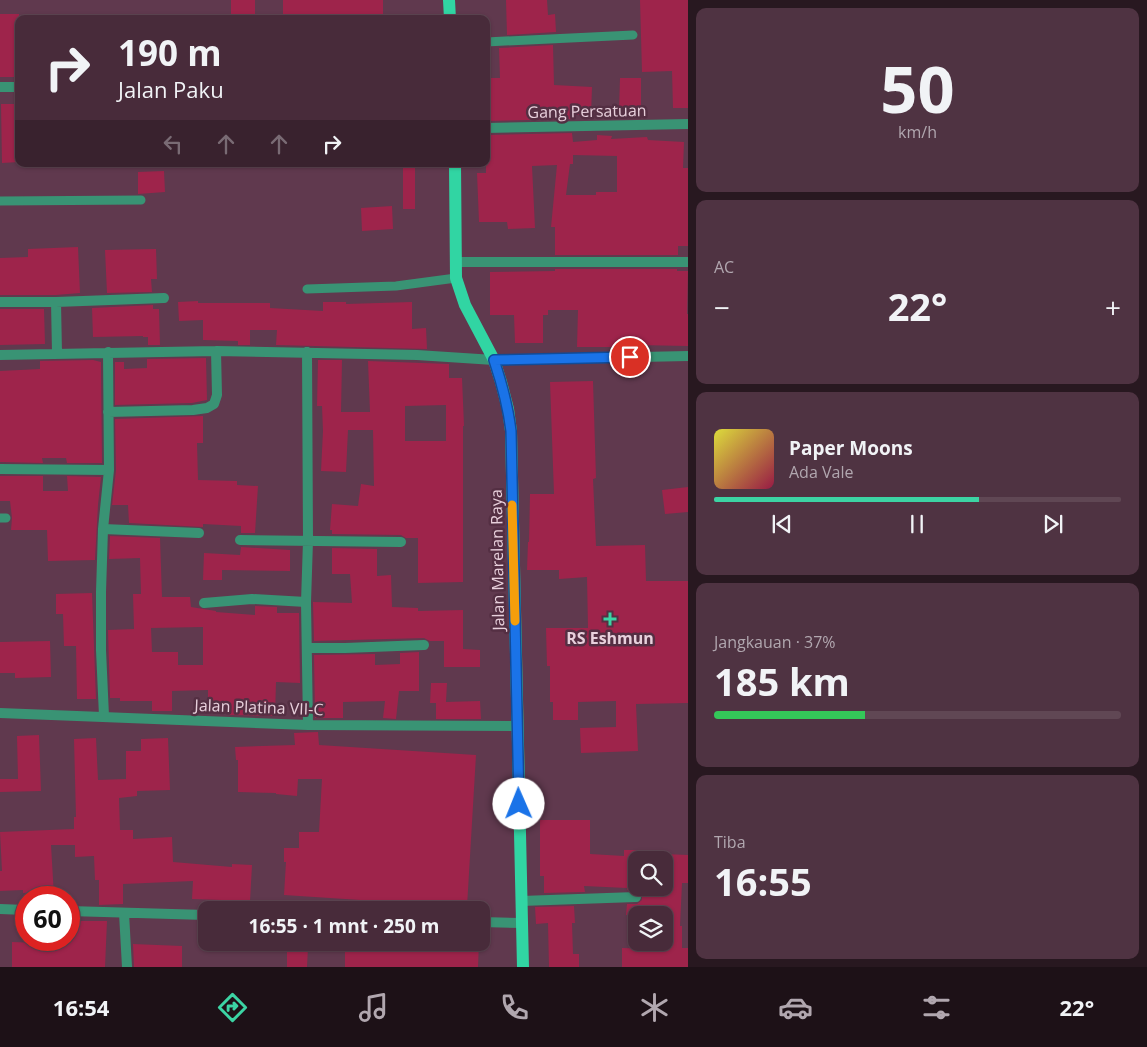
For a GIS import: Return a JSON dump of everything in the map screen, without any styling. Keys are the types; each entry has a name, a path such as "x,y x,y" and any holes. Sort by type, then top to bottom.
{"main road":[{"path":"449,0 450,15"},
{"name":"Jalan Marelan Raya","path":"455,167 456,278 465,305 494,360 502,382 511,431 523,967"}],"street":[{"path":"0,87 15,87"},
{"name":"Gang Persatuan","path":"490,128 688,124"},
{"path":"455,262 688,262"},
{"path":"0,302 164,298"},
{"path":"56,302 57,354"},
{"path":"0,355 216,351 417,355 494,360 688,356"},
{"path":"108,412 193,410 206,408 214,404 217,395 216,351"},
{"path":"104,716 101,650 103,528 109,470 108,352"},
{"path":"307,352 308,541 306,602 308,725"},
{"path":"0,469 109,470"},
{"path":"103,528 200,533"},
{"path":"240,540 401,542"},
{"path":"204,603 252,599 306,602"},
{"path":"308,648 424,645"},
{"name":"Jalan Platina VII-C","path":"0,713 308,725 518,726"},
{"path":"521,901 636,896"},
{"path":"0,909 15,910"},
{"path":"80,911 198,915"},
{"path":"124,913 128,967"},
{"path":"490,922 521,923"}],"lane":[{"path":"490,42 633,35"},
{"path":"0,201 141,200"},
{"path":"307,289 396,286 456,278"}],"building":[{"path":"231,0 255,0 255,15 231,15"},
{"path":"283,0 383,0 383,15 283,15"},
{"path":"506,0 547,0 548,15 555,14 556,32 507,35"},
{"path":"640,0 688,0 688,108 673,108 672,71 642,72"},
{"path":"0,14 19,14 15,15 15,77 0,77"},
{"path":"553,45 554,85 592,87 591,115 572,115 572,119 490,121 490,78 500,78 499,48"},
{"path":"620,78 641,78 641,110 619,111"},
{"path":"1,104 15,104 15,162 2,163"},
{"path":"572,133 573,142 597,140 597,135 612,136 611,139 647,137 648,140 684,142 683,168 688,168 688,246 678,246 678,255 555,255 555,227 551,227 557,165 532,166 535,228 508,229 507,222 479,222 477,173 486,173 486,167 490,167 490,135","holes":["573,155 617,156 617,192 596,192 596,195 566,195 570,164 573,164"]},
{"path":"403,167 415,167 415,209 403,209"},
{"path":"164,171 165,192 138,194 138,172"},
{"path":"392,206 393,229 362,231 361,208"},
{"path":"78,247 80,293 0,295 0,258 28,257 28,249"},
{"path":"156,249 157,279 151,279 152,292 107,293 105,250"},
{"path":"555,269 677,269 677,271 688,271 688,346 577,347 578,310 548,310 548,315 543,315 543,343 515,343 514,315 490,315 490,272 555,271"},
{"path":"198,301 198,303 270,303 270,308 323,311 323,302 346,302 346,304 412,302 412,329 426,328 427,349 276,345 277,330 250,330 250,345 238,345 238,341 203,340 203,320 179,321 178,302"},
{"path":"153,305 153,309 159,309 160,345 148,345 148,337 143,336 93,337 92,308"},
{"path":"0,309 44,309 45,344 0,345"},
{"path":"206,358 207,400 192,403 115,405 115,362 124,362 124,369 147,368 147,359"},
{"path":"93,360 101,362 102,463 67,463 66,458 42,458 43,463 0,462 0,371 40,369 40,361"},
{"path":"318,360 342,360 341,412 370,412 368,361 449,364 449,378 462,378 464,426 463,582 418,583 418,538 406,538 401,535 332,534 332,530 330,530 332,504 358,506 361,484 374,486 373,430 348,430 346,472 321,471 322,406 317,406","holes":["446,405 446,441 405,441 405,406"]},
{"path":"593,381 596,478 593,479 596,546 645,545 646,581 688,581 688,703 636,704 638,751 581,753 580,728 616,727 616,701 578,702 578,720 553,720 553,702 550,702 550,666 547,666 546,628 588,628 587,577 559,579 559,570 527,570 530,494 554,494 550,382"},
{"path":"203,416 203,443 197,443 198,480 237,481 237,485 258,486 255,533 241,533 241,526 203,524 203,527 129,523 128,505 112,505 116,470 115,419"},
{"path":"0,476 43,476 43,491 68,491 67,476 101,477 95,560 48,561 47,530 11,530 10,501 0,501"},
{"path":"688,487 688,512 665,514 662,490"},
{"path":"110,536 160,538 162,597 190,597 191,607 216,612 255,615 255,606 277,607 277,613 299,613 300,683 276,682 275,716 230,715 231,707 208,707 208,690 172,691 172,711 152,711 152,701 120,701 120,698 110,698 108,630 134,629 133,594 141,594 140,558 109,559","holes":["203,627 203,665 178,665 178,652 152,652 151,628"]},
{"path":"241,547 290,550 290,571 222,570 222,580 203,580 204,553 240,555"},
{"path":"332,548 377,549 377,576 391,575 392,607 418,608 418,611 463,610 463,649 480,650 480,667 444,667 444,641 430,641 424,638 314,641 313,602 352,603 350,574 332,574"},
{"path":"92,593 96,699 77,699 76,646 64,646 63,614 56,614 56,594"},
{"path":"50,641 51,677 15,678 15,673 0,673 0,642"},
{"path":"419,652 419,691 399,691 396,719 383,718 385,701 343,702 343,718 315,718 314,655 375,654 375,665 400,664 400,653"},
{"path":"431,683 447,683 446,702 480,701 481,719 436,719 436,703 430,703"},
{"path":"318,732 319,745 476,755 467,901 376,901 284,895 286,862 284,862 284,848 299,848 299,832 319,832 322,779 298,779 297,796 276,793 238,792 238,760 236,760 235,747 295,745 294,733"},
{"path":"39,735 41,791 0,792 0,779 18,779 17,736"},
{"path":"96,738 98,780 126,779 126,751 141,751 141,739 168,738 170,790 137,791 137,796 119,798 120,830 133,830 133,839 172,837 173,862 232,867 232,864 252,865 250,901 192,899 193,881 123,884 123,904 99,905 99,880 95,880 94,856 75,857 75,845 51,845 53,886 15,886 15,890 0,891 0,871 2,871 0,832 74,829 74,817 76,817 74,739"},
{"path":"540,820 590,820 590,854 624,856 624,850 636,850 628,851 628,890 627,888 584,886 585,892 544,893 544,876 540,876"},
{"path":"673,854 688,855 688,883 682,883 680,926 682,926 682,948 688,948 688,967 622,967 622,948 628,948 628,951 673,951 673,906 628,906 628,915 626,915 627,904 637,904 642,900 642,896 673,896"},
{"path":"574,906 575,923 572,923 573,954 579,954 579,967 549,967 548,923 536,924 535,907"},
{"path":"80,921 107,921 105,967 12,967 12,942 15,942 15,951 80,951"},
{"path":"133,944 182,946 182,967 134,967"},
{"path":"287,951 308,951 307,967 287,967"},
{"path":"479,951 478,967 345,967 345,952"}],"slow traffic":[{"path":"512,505 515,621"}],"place":[{"name":"RS Eshmun","path":"610,619"}],"route":[{"path":"519,804 511,431 502,382 494,360 630,357"}]}
